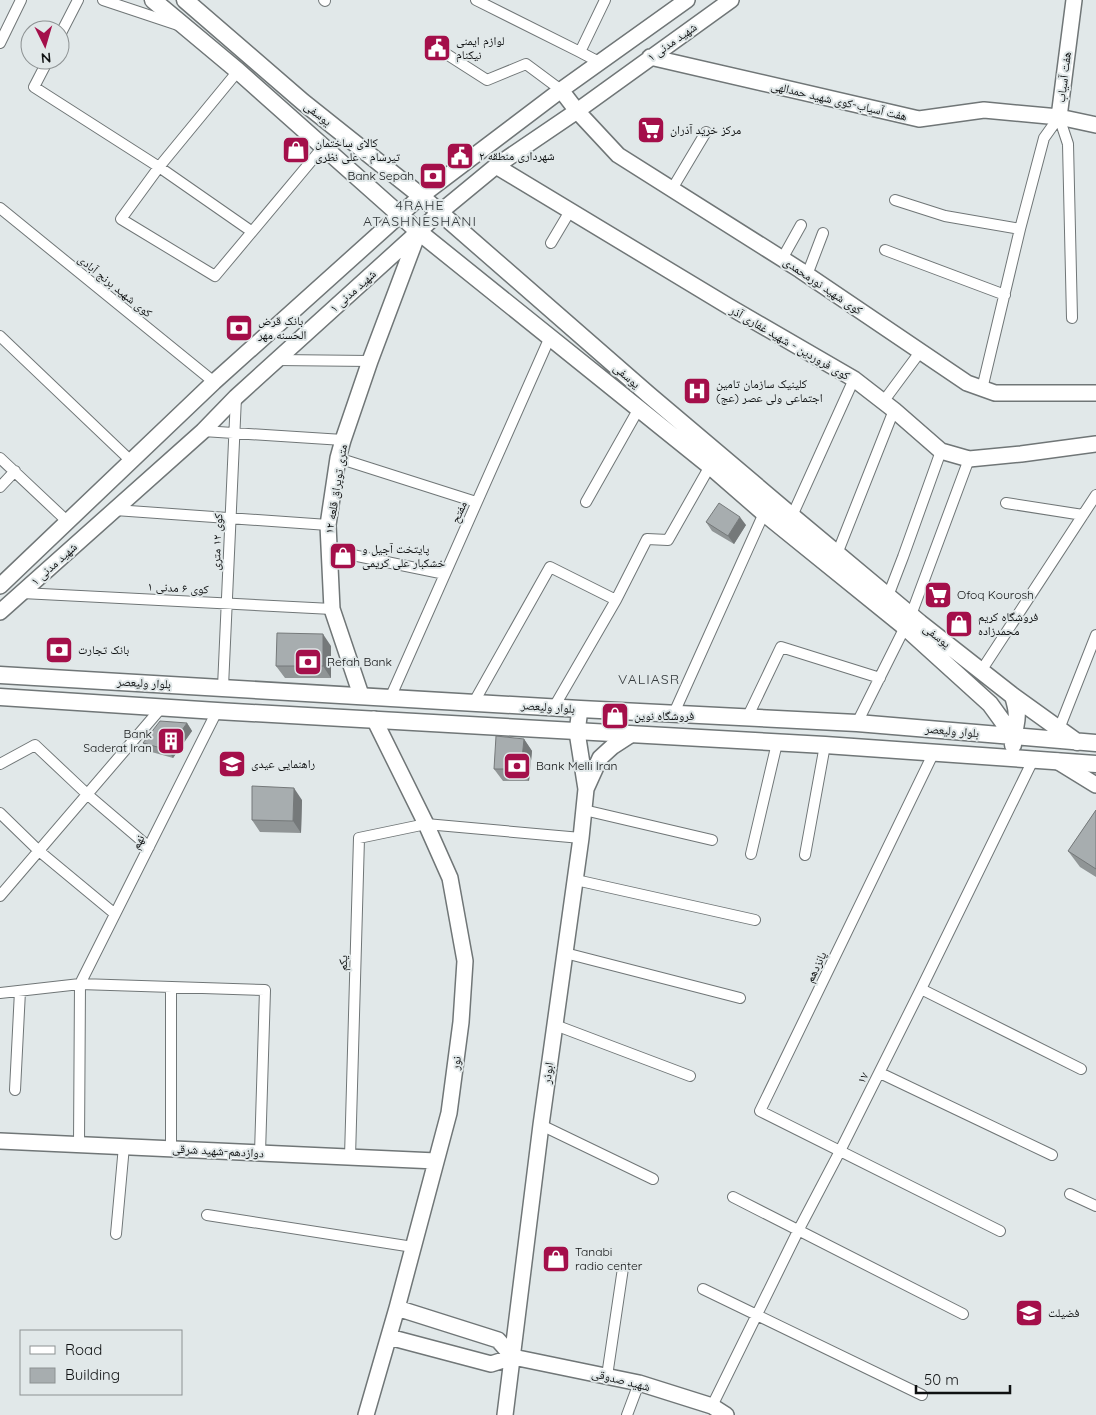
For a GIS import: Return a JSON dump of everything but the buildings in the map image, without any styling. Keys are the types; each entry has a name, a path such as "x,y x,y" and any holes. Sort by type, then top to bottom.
{"main road":[{"name":"یوسفی","path":"153,0 238,71 418,232 710,466 764,513 908,621 981,671 1077,742"},
{"name":"یوسفی","path":"185,0 303,102 420,196 649,395 888,596 908,621 990,704 1014,736"},
{"path":"290,118 303,102"},
{"path":"638,410 649,395"},
{"name":"بلوار ولیعصر","path":"0,674 390,696 580,709 748,716 1096,743"},
{"path":"361,695 374,719"},
{"path":"1012,757 1014,736 1018,722 1013,696"},
{"name":"بلوار ولیعصر","path":"0,697 825,745 1096,764"}],"street":[{"path":"0,43 21,0"},
{"path":"68,20 78,0"},
{"path":"103,0 186,27"},
{"path":"476,0 599,62 615,83"},
{"path":"580,52 605,0"},
{"name":"شهید مدنی ۱","path":"0,586 186,411 214,382 420,196 599,62 687,0"},
{"name":"شهید مدنی ۱","path":"0,612 202,431 236,397 439,213 496,166 577,111 731,0"},
{"name":"هفت آسیاب","path":"1074,0 1059,117 1096,125"},
{"path":"437,48 487,80 526,64 561,90"},
{"name":"هفت آسیاب-کوی شهید حمدالهی","path":"650,57 918,119 984,110 1059,117"},
{"path":"43,70 34,87 159,167 251,231"},
{"path":"238,71 159,167 121,219 215,276 323,147"},
{"name":"کوی شهید نورمحمدی","path":"561,90 577,111 618,155 782,258 966,383 994,393 1096,393"},
{"path":"982,390 1020,229 1044,138 1059,117"},
{"path":"1059,117 1068,144 1072,318"},
{"path":"672,189 706,132"},
{"name":"کوی فروردین - شهید غفاری آذر","path":"496,166 854,380 941,451 969,458 1021,454 1096,444"},
{"path":"895,200 944,216 1020,229"},
{"name":"کوی شهید برنج آبادی","path":"0,208 214,382"},
{"path":"550,243 570,211"},
{"path":"782,258 801,224"},
{"name":"۱۲ متری توپراق قلعه","path":"361,695 332,609 328,525 338,458 343,440 418,232"},
{"path":"807,275 823,233"},
{"path":"885,250 1005,295"},
{"path":"0,336 131,461"},
{"name":"مفتح","path":"390,696 550,337"},
{"path":"837,554 888,406 920,352"},
{"path":"277,360 370,362"},
{"path":"792,516 854,380"},
{"name":"کوی ۱۲ متری","path":"223,687 236,397"},
{"path":"586,502 638,410"},
{"path":"186,411 202,431 343,440"},
{"path":"888,596 941,451"},
{"path":"0,458 68,522"},
{"path":"338,458 476,502"},
{"path":"857,723 908,621 969,458"},
{"path":"554,707 616,600 647,539 668,540 710,466"},
{"path":"0,486 15,471"},
{"path":"981,671 1096,494"},
{"path":"1006,503 1083,515"},
{"path":"114,510 328,525"},
{"path":"674,714 764,513"},
{"path":"328,550 445,574"},
{"path":"474,702 550,567 616,600"},
{"name":"کوی ۶ مدنی ۱","path":"22,593 332,609"},
{"path":"1059,729 1096,635"},
{"path":"748,716 781,647 880,678"},
{"path":"0,667 22,676"},
{"path":"0,896 162,707"},
{"name":"ابوذر","path":"505,1415 541,1124 582,838 586,789 577,732 580,709"},
{"name":"نهم","path":"80,984 217,711"},
{"name":"نور","path":"366,1415 397,1308 449,1112 461,1022 465,961 450,878 426,824 374,719"},
{"path":"586,789 600,758 612,747 632,734"},
{"path":"752,854 777,743"},
{"path":"0,764 35,745 88,795 149,847"},
{"path":"805,856 825,745"},
{"name":"پانزدهم","path":"840,1151 760,1111 934,752"},
{"name":"۱۷","path":"712,1406 798,1231 922,989 1033,760"},
{"path":"1057,761 1096,785"},
{"path":"584,810 712,840"},
{"path":"0,813 39,851 115,914"},
{"path":"426,824 582,838"},
{"name":"یکم","path":"350,1156 359,838 426,824"},
{"path":"576,880 755,920"},
{"path":"565,953 740,998"},
{"path":"78,1145 80,984"},
{"path":"0,993 80,984 265,990 260,1153"},
{"path":"170,1148 171,987"},
{"path":"922,989 1081,1069"},
{"path":"16,1090 20,991"},
{"path":"555,1025 690,1076"},
{"path":"880,1073 1052,1156"},
{"path":"541,1124 653,1179"},
{"name":"دوازدهم-شهید شرقی","path":"0,1141 436,1161"},
{"path":"116,1234 124,1146"},
{"path":"840,1151 1000,1232"},
{"path":"1070,1194 1096,1206"},
{"path":"732,1197 963,1314"},
{"path":"207,1215 413,1247"},
{"path":"607,1376 623,1268"},
{"path":"703,1289 922,1395"},
{"path":"389,1337 491,1364 512,1356 498,1340 397,1308"},
{"name":"شهید صدوقی","path":"512,1356 639,1383 712,1406 726,1415"},
{"path":"627,1415 639,1383"}],"place":[{"name":"لوازم ایمنی نیکنام","path":"437,48"},
{"name":"مرکز خرید آذران","path":"651,130"},
{"name":"کالای ساختمان تیرسام - علی نظری","path":"296,150"},
{"name":"شهرداری منطقه ۲","path":"460,156"},
{"name":"Bank Sepah","path":"433,176"},
{"name":"بانک قرض الحسنه مهر","path":"239,328"},
{"name":"کلینیک سازمان تامین اجتماعی ولی عصر (عج)","path":"697,391"},
{"name":"پایتخت آجیل و خشکبار علی کریمی","path":"343,556"},
{"name":"Ofoq Kourosh","path":"938,595"},
{"name":"فروشگاه کریم محمدزاده","path":"959,624"},
{"name":"بانک تجارت","path":"59,650"},
{"name":"Refah Bank","path":"308,662"},
{"name":"فروشگاه نوین","path":"615,716"},
{"name":"Bank Saderat Iran","path":"171,741"},
{"name":"راهنمایی عیدی","path":"232,764"},
{"name":"Bank Melli Iran","path":"517,766"},
{"name":"Tanabi radio center","path":"556,1259"},
{"name":"فضیلت","path":"1029,1313"}],"district":[{"name":"4RAHE ATASHNESHANI","path":"420,214"},
{"name":"VALIASR","path":"649,679"}]}
